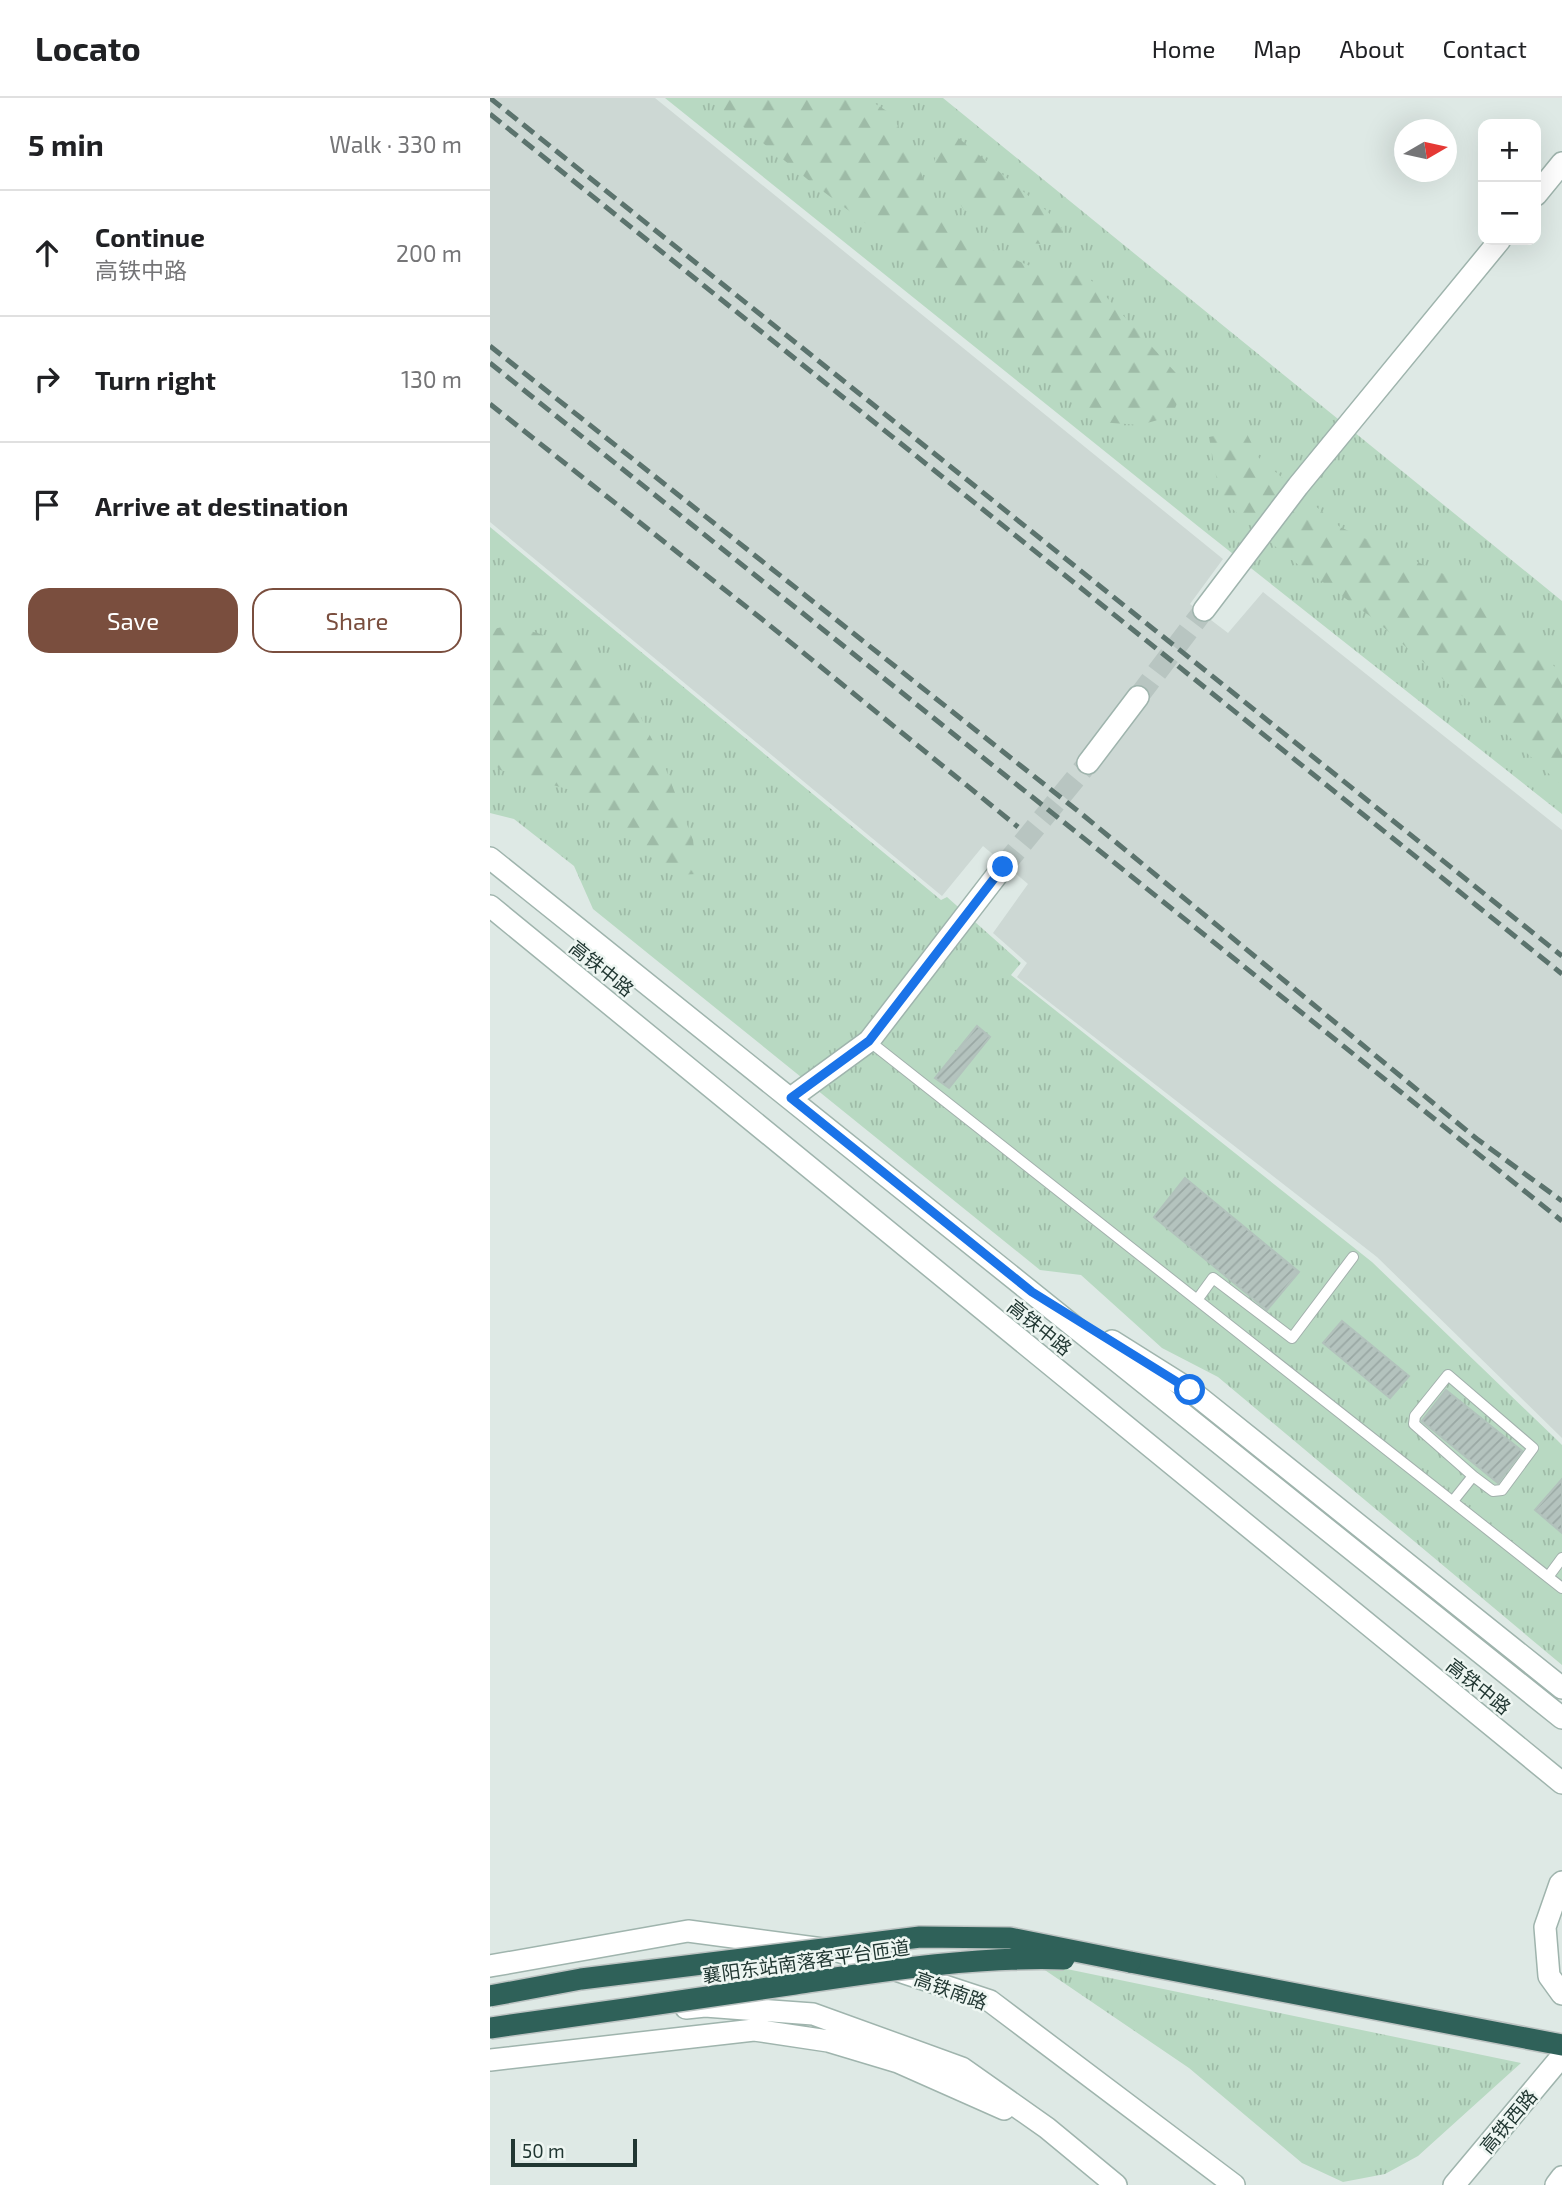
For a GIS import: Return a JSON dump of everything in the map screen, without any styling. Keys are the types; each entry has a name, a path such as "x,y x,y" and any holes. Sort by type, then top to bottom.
{"highway":[{"path":"490,1996 580,1979 920,1937 1010,1938 1562,2045"},
{"name":"襄阳东站南落客平台匝道","path":"490,2028 956,1964 1033,1958 1130,1962"}],"street":[{"path":"1541,189 1562,163"},
{"path":"1204,610 1298,486 1496,245"},
{"path":"1088,764 1138,697"},
{"name":"高铁中路","path":"490,858 1562,1718"},
{"path":"791,1098 869,1041 1003,867"},
{"name":"高铁中路","path":"490,906 1562,1783"},
{"name":"高铁中路","path":"1032,1292 1190,1390 1562,1688"},
{"path":"1562,1882 1545,1927 1549,1976 1562,1994"},
{"name":"高铁南路","path":"490,1966 688,1931 838,1951 990,2001 1234,2185"},
{"path":"490,2036 705,2006 813,2014 962,2068 1047,2129 1115,2185"},
{"path":"490,2060 754,2029 828,2041 898,2062 1047,2129"},
{"name":"高铁西路","path":"1454,2185 1562,2056"},
{"path":"1556,2185 1562,2177"}],"lane":[{"path":"869,1041 1562,1588"},
{"path":"1197,1300 1213,1278 1292,1338 1353,1256"},
{"path":"1448,1375 1533,1448 1502,1490 1493,1491 1474,1476 1414,1424 1415,1416 1448,1375"},
{"path":"1452,1502 1474,1476"},
{"path":"1548,1577 1562,1558"}],"shaded area":[{"path":"490,98 655,98 1223,559 1190,604 1228,633 1263,592 1562,830 1562,1438 1377,1257 1017,977 1027,963 993,933 1028,884 983,846 942,896 490,522"}],"green space":[{"path":"665,98 943,98 1562,601 1562,814 1199,527"},
{"path":"708,98 866,98 890,113 914,152 926,187 974,242 1030,266 1089,278 1185,383 1172,416 1140,425 1099,422 1041,373 977,307 812,183"},
{"path":"956,136 1048,212 1063,230 1053,245 1030,243 964,210 934,164 939,139"},
{"path":"1245,430 1259,458 1340,527 1477,589 1527,633 1562,676 1562,786 1374,619 1285,555 1220,498 1209,437"},
{"path":"490,527 941,900 947,897 1021,963 1011,975 1372,1262 1562,1445 1562,1665 1218,1377 1162,1348 1081,1275 1040,1270 593,909 574,866 514,819 490,813"},
{"path":"510,625 574,644 632,700 662,759 693,840 697,874 676,875 627,835 595,797 500,770 490,759 490,630"},
{"path":"1033,1962 1521,2063 1418,2156 1385,2174 1343,2182 1302,2163 1189,2068"}],"building":[{"path":"977,1026 990,1037 949,1088 935,1078"},
{"path":"1185,1178 1299,1272 1267,1310 1154,1217"},
{"path":"1342,1321 1409,1376 1390,1398 1323,1343"},
{"path":"1446,1390 1522,1451 1498,1483 1422,1421"},
{"path":"1562,1479 1562,1533 1535,1510"}],"tunnel":[{"path":"1138,697 1204,610"},
{"path":"1003,867 1088,763"}],"railway":[{"path":"490,98 1562,956"},
{"path":"490,114 1562,974"},
{"path":"490,346 1078,811 1477,1139 1562,1201"},
{"path":"490,363 1562,1221"},
{"path":"490,404 763,620 1018,827"}],"route":[{"path":"1003,867 869,1041 791,1098 1032,1292 1190,1390"}]}
